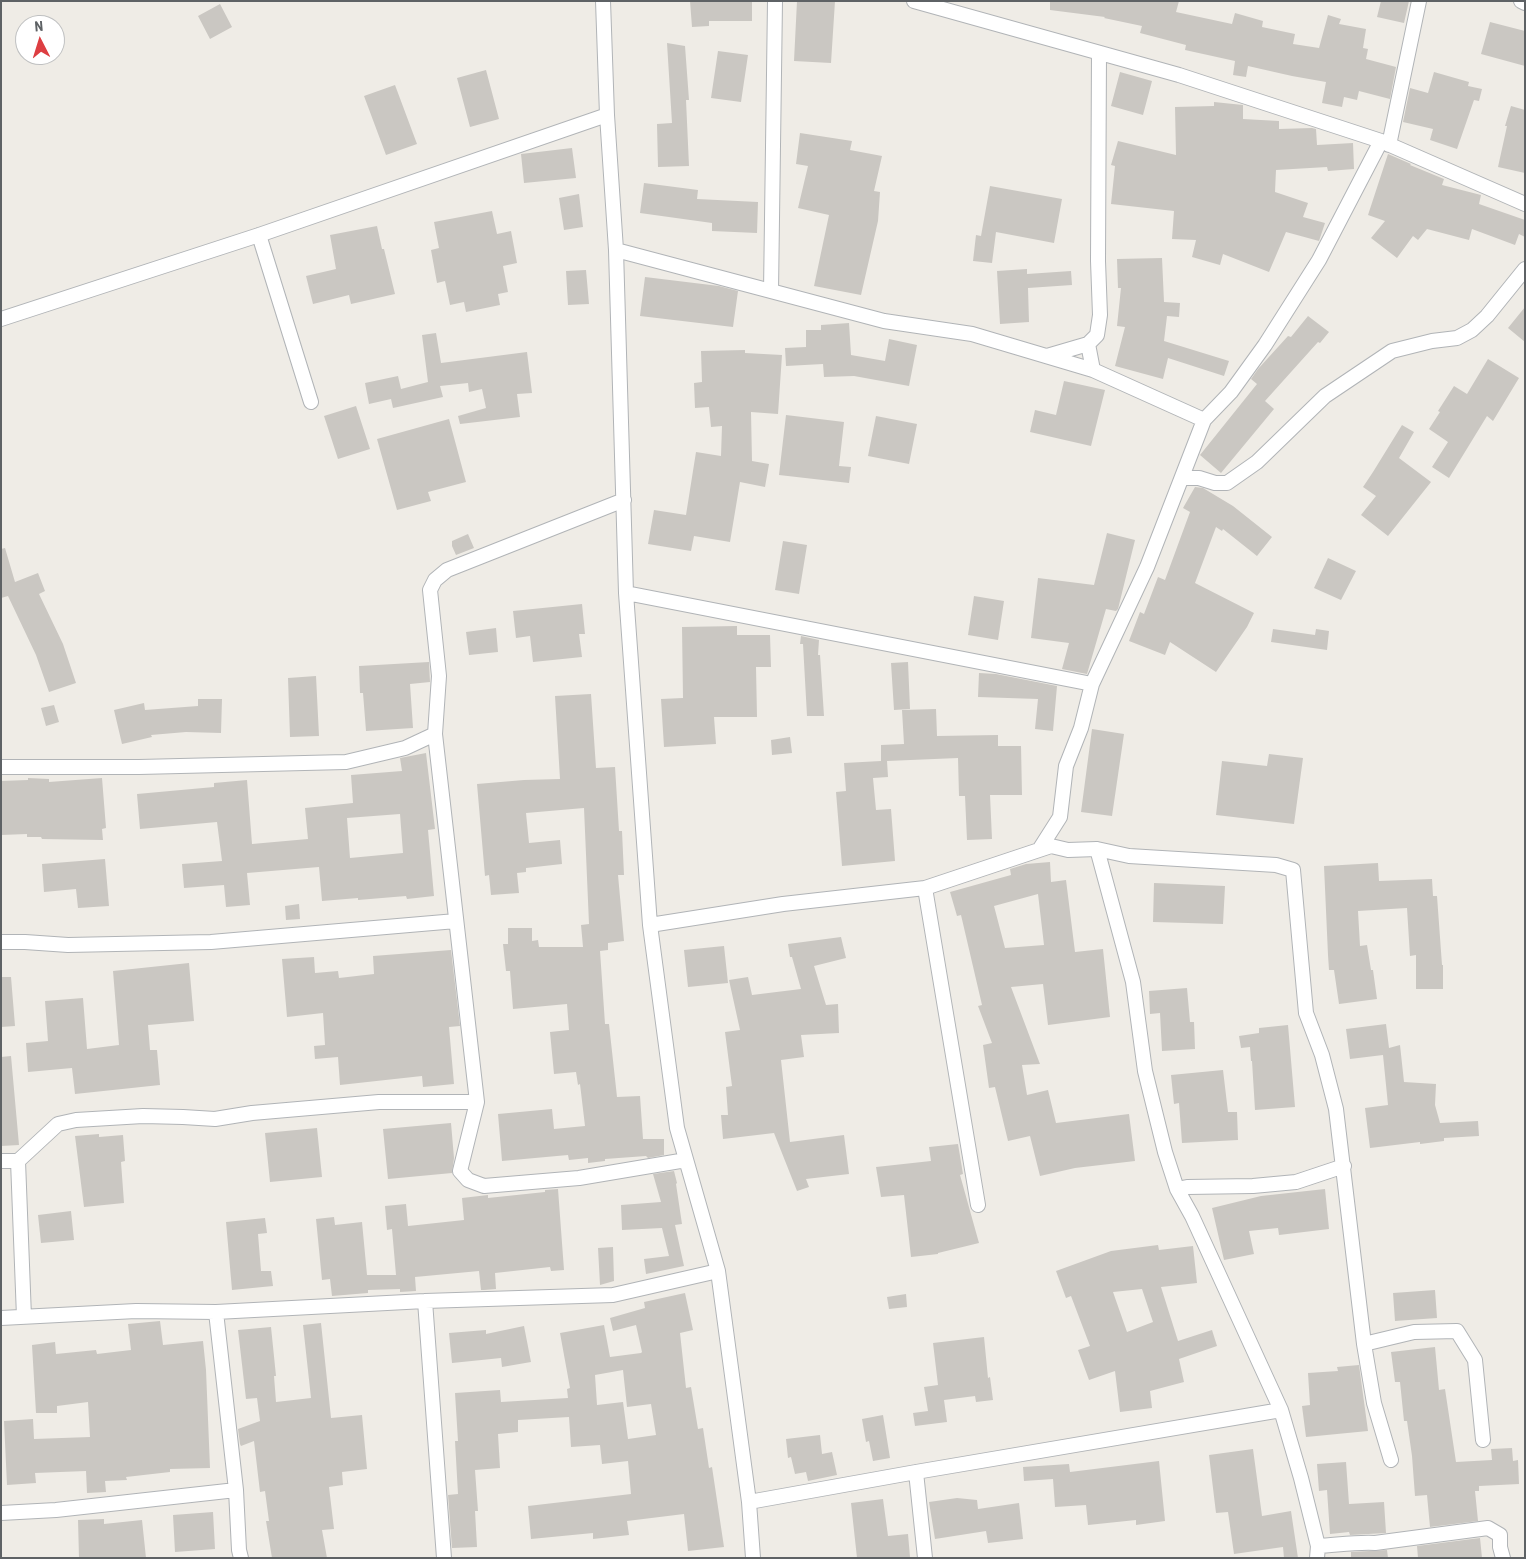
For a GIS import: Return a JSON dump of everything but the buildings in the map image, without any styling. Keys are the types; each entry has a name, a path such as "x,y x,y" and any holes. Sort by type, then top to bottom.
{"street":[{"path":"603,1 607,115 616,250 626,594 650,925 676,1128 718,1271 749,1502 753,1558"},
{"path":"771,291 775,1"},
{"path":"914,1 940,5 1179,75 1385,143 1525,204"},
{"path":"1039,850 1060,817 1066,766 1081,728 1092,684 1147,567 1204,420 1230,392 1265,345 1319,260 1385,143 1419,1"},
{"path":"1521,1 1525,3"},
{"path":"1047,356 1088,344 1097,335 1100,315 1098,261 1099,53"},
{"path":"1,320 259,236 607,115"},
{"path":"259,236 311,402"},
{"path":"616,250 884,321 972,334 1092,370 1204,420"},
{"path":"1183,478 1199,478 1215,483 1227,483 1257,462 1325,396 1392,351 1432,341 1457,338 1472,330 1487,316 1525,269"},
{"path":"1088,344 1092,370"},
{"path":"624,500 447,570 435,580 430,590 439,676 435,734 477,1102 460,1171 468,1180 484,1186 579,1178 686,1160"},
{"path":"626,594 1092,684"},
{"path":"1,767 121,767 346,762 405,748 435,734"},
{"path":"650,925 783,904 926,888 1051,846 1068,850 1097,849 1129,856 1276,864 1292,870 1306,1013 1322,1056 1336,1109 1344,1166 1352,1259 1364,1344 1374,1403 1391,1460"},
{"path":"1097,849 1133,982 1145,1071 1165,1152 1177,1189 1192,1216 1280,1410 1301,1478 1317,1552 1360,1542 1375,1543 1488,1528 1500,1535 1503,1558"},
{"path":"926,888 978,1205"},
{"path":"1,942 68,945 211,942 456,922"},
{"path":"1,1160 18,1161 58,1124 76,1120 143,1116 215,1120 252,1114 379,1102 477,1102"},
{"path":"18,1161 24,1317"},
{"path":"1177,1189 1187,1186 1253,1186 1296,1182 1344,1166"},
{"path":"1,1318 136,1311 216,1312 425,1300 613,1295 718,1271"},
{"path":"425,1300 444,1558"},
{"path":"216,1312 236,1490 241,1558"},
{"path":"1364,1344 1414,1332 1457,1331 1474,1360 1483,1440"},
{"path":"749,1502 1280,1410"},
{"path":"916,1472 926,1558"},
{"path":"1,1513 56,1510 236,1490"}]}
